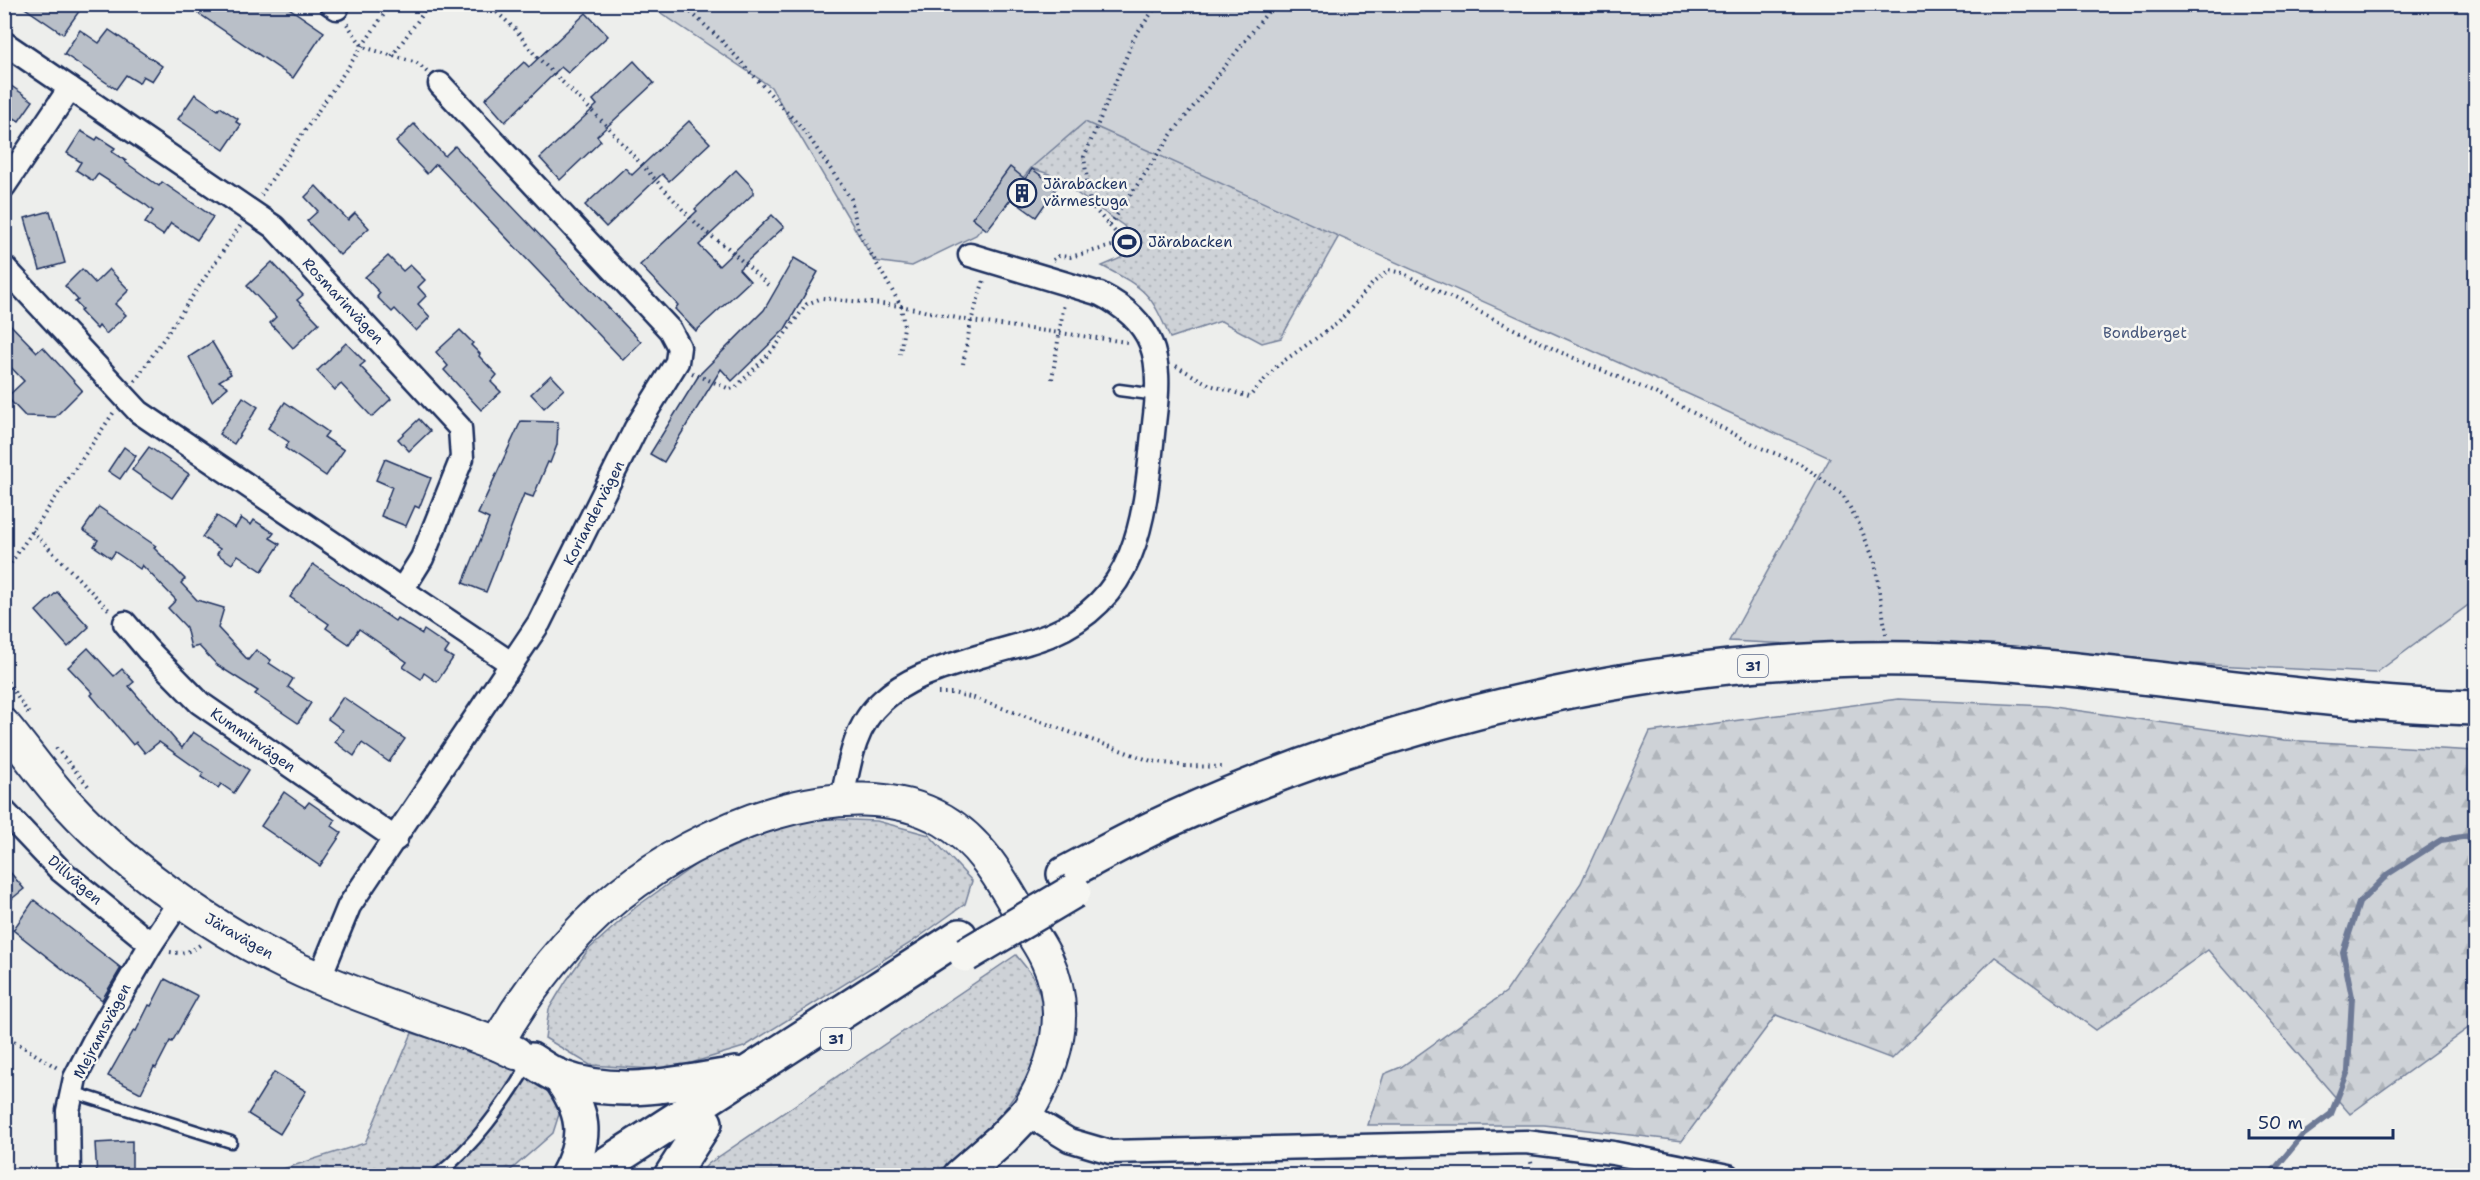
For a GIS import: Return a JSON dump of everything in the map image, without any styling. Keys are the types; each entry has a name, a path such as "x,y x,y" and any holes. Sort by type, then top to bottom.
{"highway":[{"name":"31","path":"588,1176 749,1071 1069,883 1173,818 1282,773 1415,729 1523,701 1710,670 1784,663 1946,660 2053,668 2344,701 2475,708"},
{"name":"31","path":"1069,883 1152,850 1244,808 1397,754 1533,718 1588,707 1725,688 1795,681 1894,678 1961,681 2041,686 2343,720 2475,728"},
{"name":"31","path":"624,1176 705,1123 963,945"},
{"path":"531,1060 559,1076 598,1085 636,1088 749,1071"},
{"path":"559,1076 577,1105 581,1120 579,1150 567,1176"},
{"path":"960,1176 1026,1114"},
{"path":"671,1176 705,1123"}],"street":[{"name":"Rosmarinvägen","path":"4,43 274,226 460,428 462,458 422,558 402,590"},
{"name":"Koriandervägen","path":"319,979 349,906 539,623 636,428 677,362 679,347 670,330 441,84"},
{"path":"4,186 70,88"},
{"path":"842,800 857,737 867,718 882,701 903,684 931,671 1050,634 1085,614 1100,602 1117,582 1131,556 1142,521 1158,396 1155,352 1144,331 1132,314 1100,294 970,255"},
{"path":"4,267 139,412 512,664"},
{"name":"Kumminvägen","path":"125,623 200,703 396,838"},
{"name":"Järavägen","path":"4,725 67,803 116,849 180,902 268,953 319,979 497,1044 531,1060"},
{"path":"497,1044 515,1012 588,924 628,888 662,864 714,837 792,808 842,800 898,804 942,820 978,848 997,873 1047,960 1056,987 1059,1030 1054,1055 1039,1093 1026,1114 1069,1140 1110,1152 1526,1142 1613,1153 1728,1176"},
{"name":"Dillvägen","path":"4,811 60,870 151,944"},
{"name":"Mejramsvägen","path":"69,1176 68,1111 74,1085 94,1041 151,944 180,902"}],"lane":[{"path":"1119,390 1158,396"},
{"path":"436,1176 457,1160 508,1097 531,1060"},
{"path":"74,1085 231,1142"}],"path":[{"path":"4,573 391,4"},
{"path":"392,56 430,4"},
{"path":"488,4 516,30 535,55 602,121 704,231 728,248 768,285"},
{"path":"682,4 721,40 806,133 851,199 858,231 901,306 904,327 900,354"},
{"path":"1042,259 1054,260 1059,256 1070,257 1112,246 1117,234 1090,204 1084,157 1135,36 1158,4"},
{"path":"1110,225 1171,135 1274,4"},
{"path":"334,6 363,47 417,63 441,84"},
{"path":"685,370 730,389 736,387 772,350 807,304 822,298 901,306 971,321 1122,341 1155,352 1179,369 1210,385 1249,397 1278,365 1338,323 1373,283 1389,270 1402,273 1560,352 1654,393 1759,447 1799,463 1843,495 1859,524 1875,562 1887,639"},
{"path":"1052,379 1066,284"},
{"path":"963,364 971,321 980,294"},
{"path":"32,531 109,610 125,623"},
{"path":"4,677 36,723"},
{"path":"50,740 93,791"},
{"path":"4,1035 74,1085"}],"green space":[{"name":"Bondberget","path":"649,5 2475,5 2475,600 2376,673 1729,641 1830,458 1085,122 1032,167 976,235 912,266 874,261 771,87"},
{"path":"1435,67 1281,338 1262,343 1221,321 1170,338 1158,311 1145,294 1129,281 1102,266 1121,258 1132,243 1124,226 1049,174 1021,165 1097,108"},
{"path":"1898,699 2046,706 2284,740 2475,751 2475,1023 2350,1114 2208,950 2096,1030 1995,957 1892,1059 1776,1015 1682,1141 1544,1125 1368,1125 1384,1074 1401,1067 1506,992 1581,883 1650,732"},
{"path":"802,818 877,821 929,835 972,881 965,904 912,942 744,1047 668,1070 590,1065 545,1038 549,1009 566,981 588,950 636,907 702,860"},
{"path":"1016,955 1032,975 1044,1005 1043,1042 1030,1074 1000,1116 946,1166 927,1176 697,1176 708,1164"},
{"path":"412,1033 487,1056 546,1086 560,1111 553,1133 505,1175 261,1176 365,1143"}],"building":[{"path":"19,4 72,4 80,10 63,34"},
{"path":"185,4 283,4 324,32 293,78"},
{"path":"586,13 608,36 568,73 561,67 505,122 485,99 524,62 529,67"},
{"path":"80,30 99,43 109,30 162,66 152,81 143,76 139,83 126,75 116,89 64,54"},
{"path":"634,61 654,83 597,136 601,141 560,180 540,158 597,105 593,100"},
{"path":"4,81 33,101 19,121 4,112"},
{"path":"195,94 218,110 220,107 238,119 236,122 241,125 224,150 178,119"},
{"path":"689,121 710,143 669,181 662,174 606,227 585,205 625,168 632,175"},
{"path":"414,124 445,156 455,146 641,342 623,360 436,164 427,174 396,142"},
{"path":"81,131 96,140 98,137 115,148 112,152 159,186 162,182 213,217 197,240 171,223 163,235 145,223 153,211 146,205 98,174 93,181 76,170 81,162 67,153"},
{"name":"Järabacken värmestuga","path":"1010,167 1025,179 1032,169 1057,187 1036,217 1011,199 987,230 972,218"},
{"path":"736,170 753,188 753,194 699,245 719,266 772,215 784,227 739,269 750,281 696,331 675,309 678,305 640,265"},
{"path":"316,186 348,220 355,213 369,228 340,255 307,221 318,211 305,197"},
{"path":"50,211 65,263 40,270 25,218"},
{"path":"388,256 403,271 410,265 425,280 418,287 426,296 418,304 430,317 416,331 395,309 392,312 377,297 380,293 365,277"},
{"path":"794,258 818,272 785,329 732,381 721,369 664,462 650,454 699,375 764,310"},
{"path":"272,262 303,295 297,300 319,323 293,348 270,323 276,317 247,286"},
{"path":"82,269 95,283 109,269 129,290 115,304 126,315 106,334 99,326 97,329 80,311 82,309 75,302 78,300 65,286"},
{"path":"4,318 37,352 43,347 82,390 55,417 25,416 7,397 24,381 4,360"},
{"path":"460,330 473,343 471,345 480,354 479,356 497,375 491,382 501,392 481,410 444,370 448,366 436,352"},
{"path":"212,342 231,374 219,381 228,387 212,401 189,357"},
{"path":"346,343 365,362 360,366 391,399 372,417 341,384 335,390 317,371"},
{"path":"551,375 564,389 544,408 531,394"},
{"path":"243,397 258,407 234,444 219,434"},
{"path":"285,402 328,432 324,437 344,450 326,476 285,448 289,442 268,428"},
{"path":"419,419 430,431 409,451 398,439"},
{"path":"521,421 558,422 557,445 533,497 524,494 486,592 463,583 489,519 478,514"},
{"path":"124,447 136,456 120,479 108,471"},
{"path":"149,447 189,474 172,498 132,470"},
{"path":"385,459 431,478 419,508 415,506 406,526 381,516 392,487 376,480"},
{"path":"99,507 156,546 154,548 185,579 181,583 197,600 224,608 218,628 248,660 256,650 271,660 269,663 293,679 288,687 311,703 298,723 255,694 258,691 217,665 199,646 191,648 186,627 168,608 176,600 142,565 140,569 115,552 111,558 94,546 98,540 83,530"},
{"path":"217,516 235,528 241,518 251,525 254,520 274,533 270,538 280,544 262,571 238,555 232,564 217,554 220,549 202,537"},
{"path":"313,564 395,621 397,618 422,634 424,630 449,647 445,653 453,658 437,682 424,673 421,679 403,667 407,662 359,629 349,644 326,628 329,624 290,597"},
{"path":"57,592 89,627 68,647 36,611"},
{"path":"88,648 114,676 122,669 134,682 129,686 182,748 193,732 249,770 234,793 221,784 218,788 201,777 203,773 159,742 145,753 136,742 133,745 91,695 93,693 68,667"},
{"path":"343,697 405,739 389,762 362,743 354,756 335,742 343,730 328,719"},
{"path":"284,792 305,807 309,802 335,820 332,826 342,833 320,866 261,826"},
{"path":"4,865 24,889 4,905"},
{"path":"34,900 121,968 102,1000 13,930"},
{"path":"165,979 198,996 156,1068 154,1067 141,1093 108,1076"},
{"path":"274,1072 306,1091 280,1134 248,1114"},
{"path":"132,1141 132,1176 97,1176 95,1143"}],"waterway":[{"path":"2269,1176 2303,1135 2331,1114 2348,1071 2352,997 2343,952 2359,903 2388,874 2441,840 2476,835"}],"place":[{"name":"Järabacken värmestuga","path":"1022,193"},
{"name":"Järabacken","path":"1127,242"}]}
